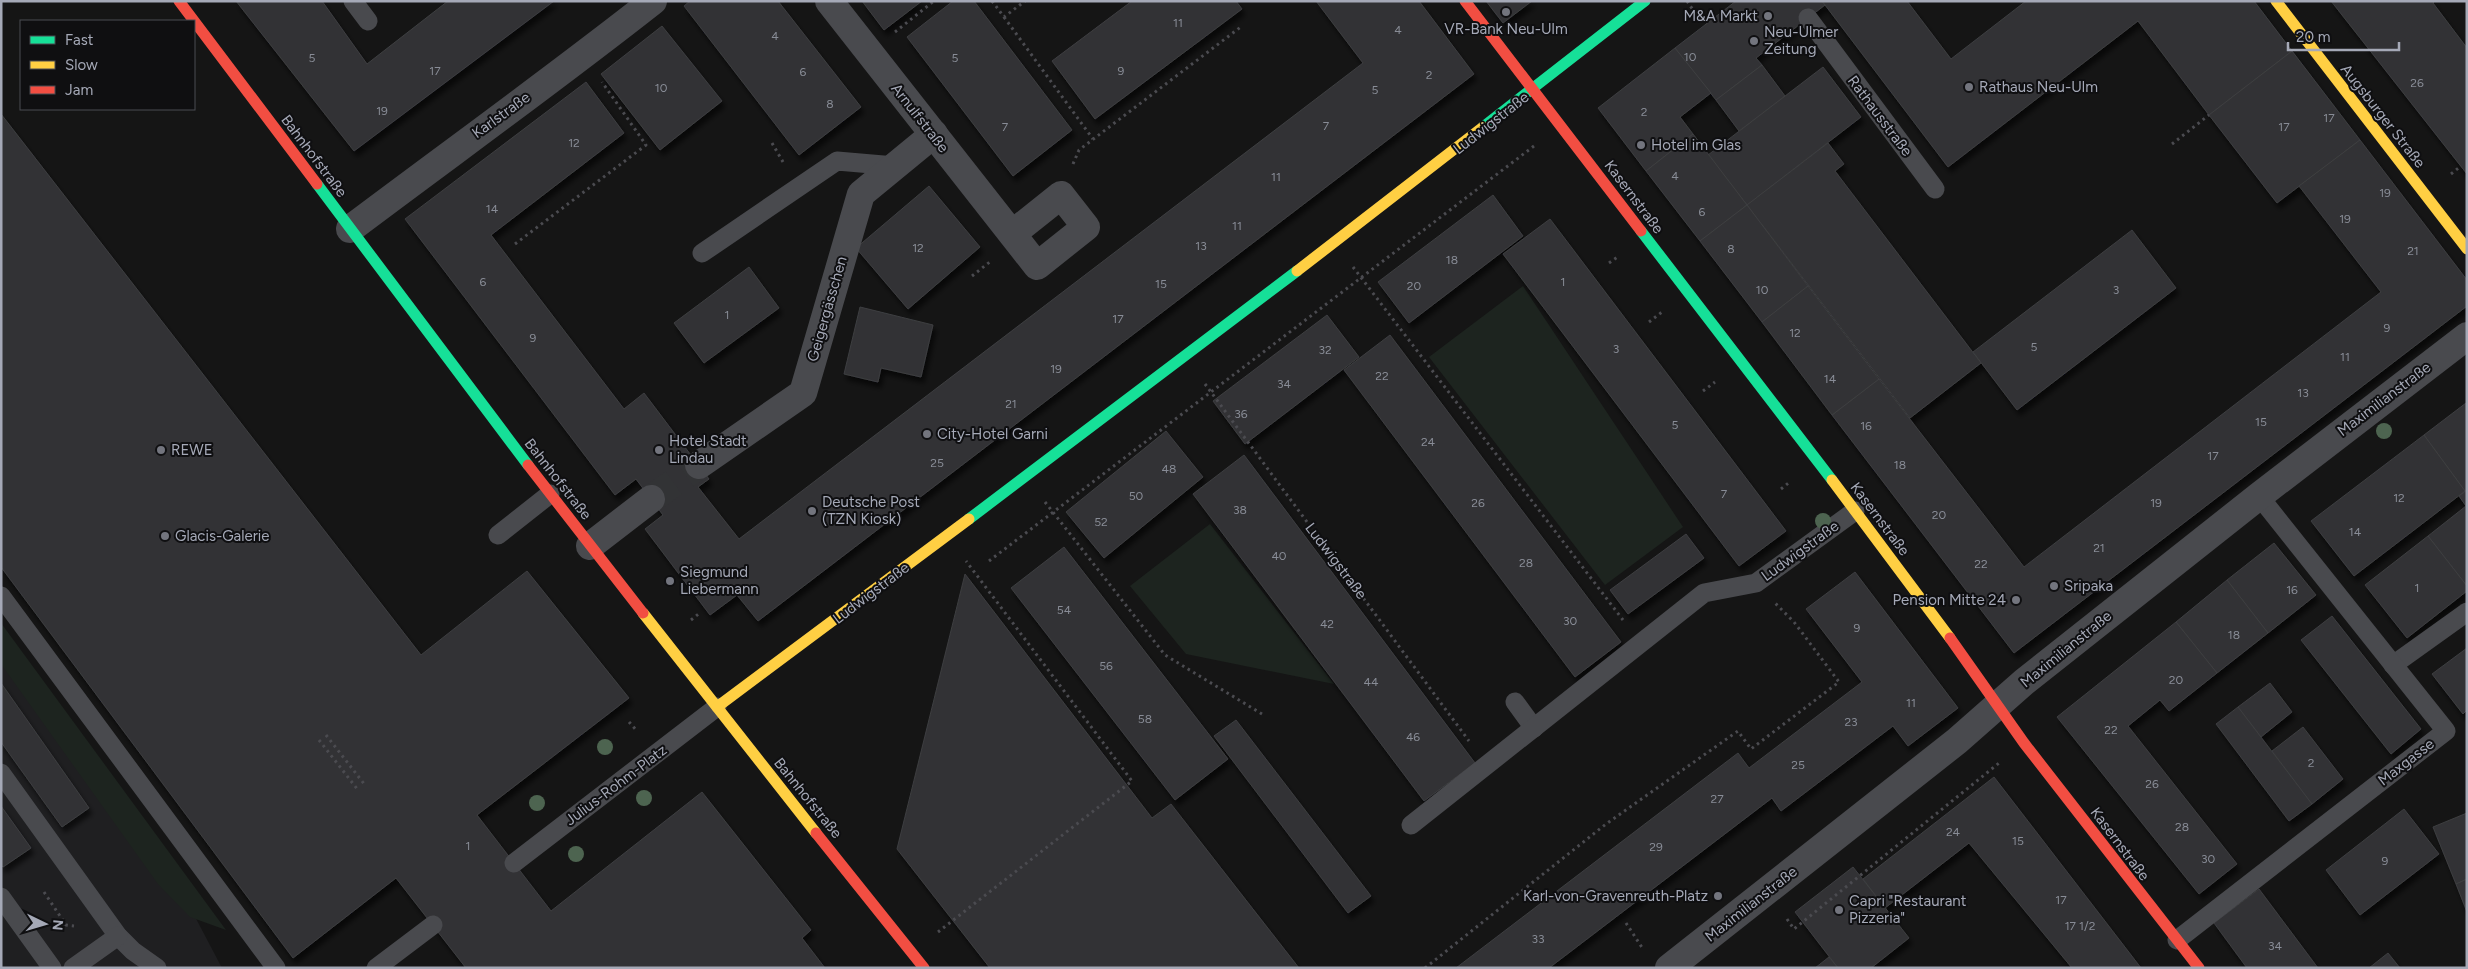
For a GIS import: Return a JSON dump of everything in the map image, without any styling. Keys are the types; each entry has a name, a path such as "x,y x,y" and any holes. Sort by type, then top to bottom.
{"street":[{"name":"Bahnhofstraße","path":"179,1 193,20"},
{"name":"Karlstraße","path":"350,229 476,133 584,56 653,1"},
{"name":"Arnulfstraße","path":"829,1 1037,266 1086,227 1061,195"},
{"name":"Kasernstraße","path":"1465,1 1855,510 1999,704 2024,743 2199,968"},
{"name":"Ludwigstraße","path":"717,707 1026,478 1336,243 1645,1"},
{"name":"Augsburger Straße","path":"2276,1 2467,249"},
{"name":"Bahnhofstraße","path":"195,22 590,546 924,968"},
{"name":"Geigergässchen","path":"698,465 803,393 861,194 934,134"},
{"path":"1012,234 1061,195"},
{"name":"Maximilianstraße","path":"1669,968 1957,741 1999,704 2259,496 2467,336"},
{"path":"590,546 651,499"}],"lane":[{"path":"353,1 368,21"},
{"name":"Rathausstraße","path":"1808,18 1935,189"},
{"path":"702,253 837,161 895,166"},
{"path":"498,535 550,494"},
{"name":"Maxgasse","path":"2177,940 2446,731 2259,496"},
{"name":"Ludwigstraße","path":"1411,825 1704,593 1756,583 1855,510"},
{"path":"1,596 276,968"},
{"path":"2393,665 2467,612"},
{"path":"1515,702 1534,728"},
{"name":"Julius-Rohm-Platz","path":"514,862 717,707"},
{"path":"1,773 118,936 133,951 157,968"},
{"path":"1,897 52,968"},
{"path":"376,968 433,925"},
{"path":"73,968 118,936"}],"path":[{"path":"870,53 934,1"},
{"path":"992,1 1093,139"},
{"path":"1004,17 1025,1"},
{"path":"1687,1 1695,13"},
{"path":"1061,195 1079,150 1242,26"},
{"path":"515,244 646,145 584,56"},
{"path":"2172,144 2209,114"},
{"path":"989,560 1360,276 1561,126"},
{"path":"1336,243 1641,644"},
{"name":"Ludwigstraße","path":"1186,357 1487,765"},
{"path":"1026,478 1165,655 1262,714"},
{"path":"911,952 1132,781 948,536"},
{"path":"1425,968 1606,824 1738,731 1751,749 1838,682 1794,622 1756,583"},
{"path":"326,734 365,785"},
{"path":"319,740 358,790"},
{"path":"1803,922 1860,875"},
{"path":"1626,923 1644,951"}],"shaded area":[{"path":"1523,286 1683,527 1605,585 1429,357"},
{"path":"1210,524 1334,684 1186,654 1130,586"},
{"path":"1,623 226,930 190,917 158,884 1,664"},
{"path":"1,651 192,911 222,968 1,968"}],"building":[{"path":"236,1 322,1 367,64 448,1 554,1 354,151"},
{"path":"690,1 778,1 861,107 799,155 684,6"},
{"path":"862,1 922,1 884,30"},
{"path":"953,1 974,1 1072,130 1013,176 907,37"},
{"path":"1132,1 1236,1 1242,9 1095,119 1052,61"},
{"path":"1316,1 1419,1 1474,74 758,621 737,595 710,615 645,529 663,515 636,479 615,495 405,219 586,82 624,133 491,235 624,409 644,393 709,479 698,487 739,539 1363,63"},
{"name":"VR-Bank Neu-Ulm","path":"1486,1 1532,1 1503,23"},
{"path":"1736,1 1822,1 1825,5 1756,58 1762,65 1716,100 1675,48"},
{"name":"Rathaus Neu-Ulm","path":"1822,1 1907,1 1951,59 2026,1 2254,1 2292,51 2209,115 2138,21 1948,167"},
{"path":"2331,1 2435,1 2433,3 2467,48 2467,174"},
{"path":"662,26 722,101 660,150 601,74"},
{"path":"1675,48 1711,93 1680,117 1693,134 1646,171 1598,108"},
{"path":"2292,51 2360,140 2277,203 2209,115"},
{"path":"1762,65 1785,96 1739,131 1716,100"},
{"path":"1823,67 1861,117 1747,205 1708,155"},
{"name":"Glacis-Galerie","path":"1,114 421,655 527,571 629,698 477,815 551,911 702,792 811,930 802,938 825,968 466,968 396,878 293,958 1,567"},
{"path":"1693,134 1747,205 1700,241 1646,171"},
{"path":"2360,140 2467,280 2467,306 2014,653 1832,415 1879,379 2024,567 2381,292 2299,186"},
{"path":"1828,143 1844,164 1835,171 1981,363 1910,418 1747,205"},
{"path":"929,186 980,247 908,309 856,248"},
{"path":"1493,195 1523,236 1409,323 1378,282"},
{"path":"1747,205 1808,286 1762,322 1700,241"},
{"path":"1550,219 1786,531 1739,566 1503,254"},
{"path":"2132,230 2176,288 2017,410 1973,352"},
{"path":"749,267 779,308 704,363 674,323"},
{"path":"1808,286 1879,379 1832,415 1762,322"},
{"path":"860,307 933,325 921,377 881,368 878,382 844,374"},
{"path":"1327,315 1359,357 1245,444 1213,401"},
{"path":"1390,335 1621,642 1575,677 1344,370"},
{"path":"2466,403 2467,490 2465,491 2424,435"},
{"path":"1166,431 1203,477 1104,558 1066,512"},
{"path":"2424,435 2465,491 2354,576 2311,521"},
{"path":"1244,455 1475,763 1424,801 1193,494"},
{"path":"2467,490 2467,586 2428,536 2466,506 2459,496"},
{"path":"1686,534 1704,558 1628,614 1610,590"},
{"path":"2428,536 2467,586 2467,591 2407,638 2365,585"},
{"path":"2274,543 2316,595 2268,633 2227,580"},
{"path":"1064,547 1228,759 1175,800 1011,588"},
{"path":"1855,572 1958,708 1908,746 1893,726 1781,811 1772,798 1549,968 1456,968 1738,753 1749,768 1862,682 1806,609"},
{"path":"965,574 1152,818 1171,804 1299,968 990,968 897,849"},
{"path":"2227,580 2268,633 2217,673 2176,622"},
{"path":"2332,616 2421,729 2391,754 2301,640"},
{"path":"2176,622 2217,673 2169,711 2160,700 2128,726 2237,864 2199,894 2057,717"},
{"path":"2467,648 2467,710 2463,714 2432,674"},
{"path":"1,683 89,808 62,827 1,742"},
{"path":"2270,683 2292,712 2261,737 2238,707"},
{"path":"2238,707 2312,804 2289,821 2216,724"},
{"path":"1236,720 1371,896 1348,913 1214,736"},
{"path":"2303,727 2343,779 2312,804 2272,751"},
{"path":"1994,777 2141,968 2072,968 1969,843 1885,908 1863,879"},
{"path":"1,806 31,848 3,867 1,865"},
{"path":"2404,809 2439,854 2360,915 2326,870"},
{"path":"2467,813 2467,879 2456,884 2433,827"},
{"path":"1853,867 1909,938 1871,968 1838,968 1795,912"},
{"path":"2467,879 2467,912 2456,884"},
{"path":"2259,889 2318,968 2247,968 2214,923"},
{"path":"2388,953 2400,968 2369,968"},
{"path":"1829,957 1838,968 1815,968"}],"tunnel":[{"path":"651,499 699,465"}],"traffic: fast":[{"path":"1483,127 1645,1"},
{"path":"317,184 528,465"},
{"path":"1641,231 1832,480"},
{"path":"969,519 1297,271"}],"traffic: slow":[{"path":"2276,1 2467,249"},
{"path":"1297,271 1483,127"},
{"path":"1832,480 1950,638"},
{"path":"717,707 969,519"},
{"path":"643,613 816,833"}],"traffic: jam":[{"path":"179,1 193,20"},
{"path":"1465,1 1641,231"},
{"path":"195,22 317,184"},
{"path":"528,465 643,613"},
{"path":"1950,638 2024,743 2199,968"},
{"path":"816,833 924,968"}],"place":[{"name":"VR-Bank Neu-Ulm","path":"1506,12"},
{"name":"M&A Markt","path":"1768,16"},
{"name":"Neu-Ulmer Zeitung","path":"1754,41"},
{"name":"Rathaus Neu-Ulm","path":"1969,87"},
{"name":"Hotel im Glas","path":"1641,145"},
{"name":"City-Hotel Garni","path":"927,434"},
{"name":"REWE","path":"161,450"},
{"name":"Hotel Stadt Lindau","path":"659,450"},
{"name":"Deutsche Post (TZN Kiosk)","path":"812,511"},
{"name":"Glacis-Galerie","path":"165,536"},
{"name":"Siegmund Liebermann","path":"670,581"},
{"name":"Sripaka","path":"2054,586"},
{"name":"Pension Mitte 24","path":"2016,600"},
{"name":"Karl-von-Gravenreuth-Platz","path":"1718,896"},
{"name":"Capri \"Restaurant Pizzeria\"","path":"1839,910"}]}
